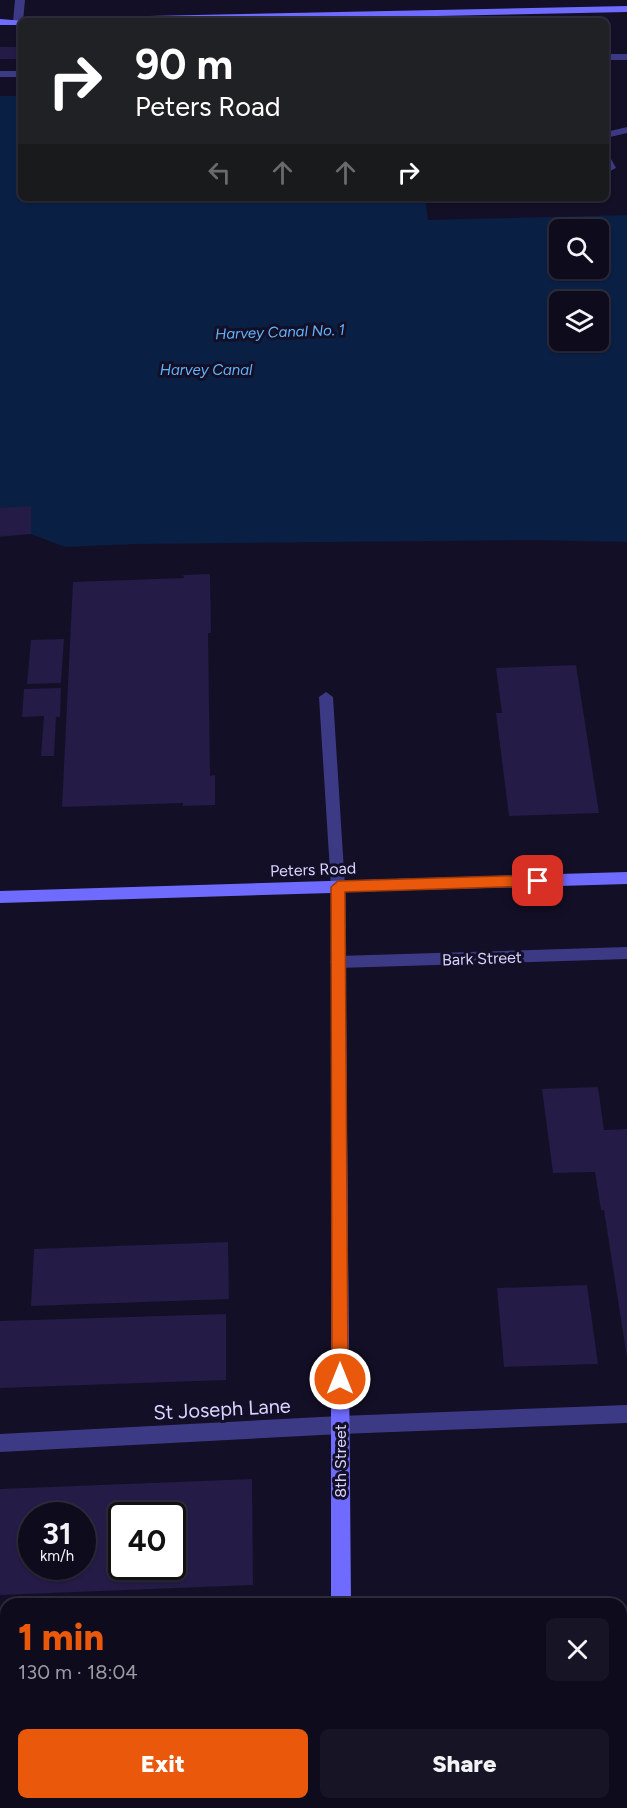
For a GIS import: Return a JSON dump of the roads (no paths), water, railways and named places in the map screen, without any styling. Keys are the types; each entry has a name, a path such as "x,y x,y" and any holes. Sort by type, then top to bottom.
{"main road":[{"path":"321,18 627,9"},
{"path":"0,22 18,22"},
{"name":"Peters Road","path":"0,897 627,878"},
{"name":"8th Street","path":"338,887 341,1598"}],"street":[{"path":"20,0 20,18"},
{"path":"609,57 627,57"},
{"path":"0,74 18,74"},
{"path":"609,134 627,130"},
{"path":"326,697 338,887"},
{"name":"Bark Street","path":"338,962 627,953"},
{"name":"St Joseph Lane","path":"0,1443 340,1425 627,1414"}],"water":[{"name":"Harvey Canal","path":"0,96 18,96 18,201 425,201 428,220 627,215 627,542 533,540 136,544 65,547 31,534 0,537"}],"water label":[{"name":"Harvey Canal No. 1","path":"280,332"}]}
